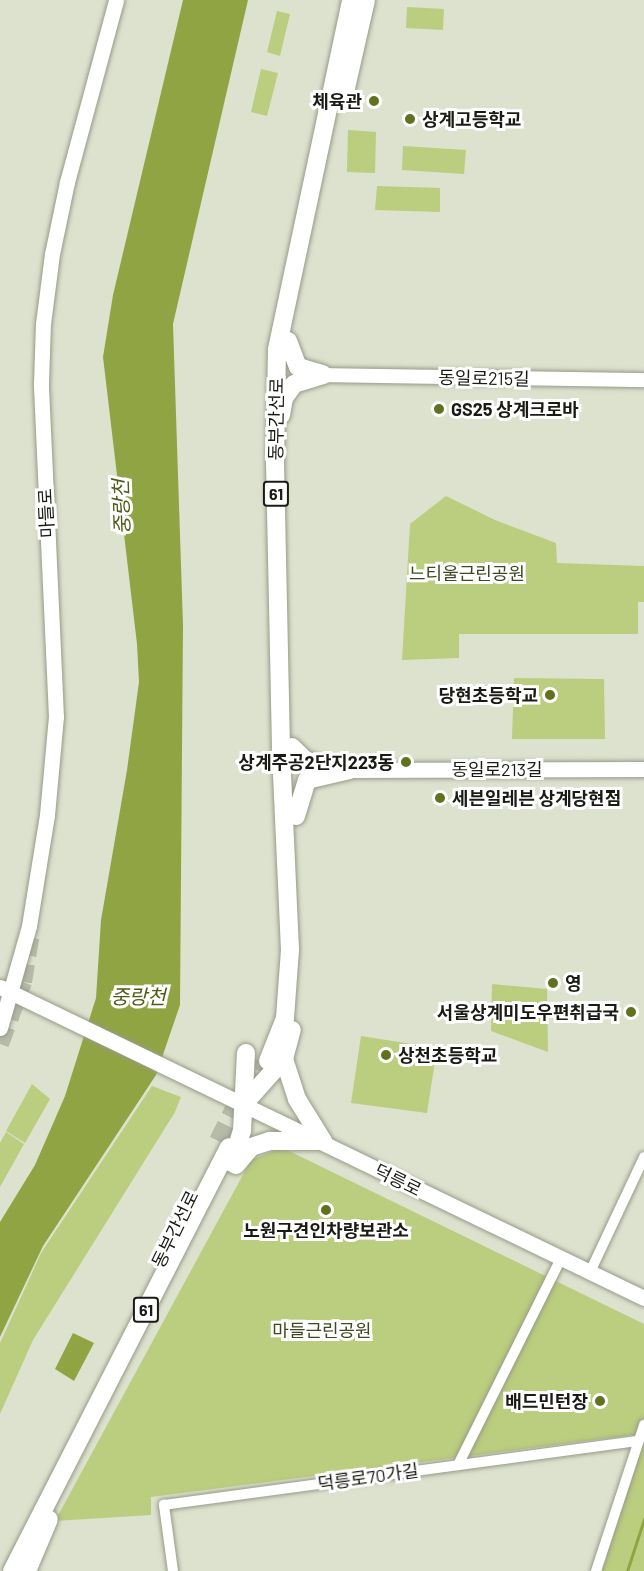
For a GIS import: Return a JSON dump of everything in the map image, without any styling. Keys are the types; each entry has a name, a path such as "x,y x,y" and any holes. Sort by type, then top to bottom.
{"highway":[{"name":"동부간선로","path":"264,1058 282,982 285,846 290,819 275,446 277,349 328,122 351,0"},
{"path":"275,446 284,398 288,341 366,0"},
{"path":"288,341 298,367 324,375"},
{"path":"284,398 294,384 324,375"},
{"path":"90,1418 135,1352 227,1177 240,1139 243,1105 300,978 299,881 290,819 292,747 288,625 279,574"},
{"path":"292,747 305,760 322,767 350,770"},
{"path":"290,819 307,780 350,770"},
{"name":"동부간선로","path":"264,1058 285,1018 290,938 285,846"},
{"path":"290,938 299,881"},
{"path":"243,1105 264,1058"},
{"path":"264,1058 323,1141"},
{"path":"227,1177 251,1148 292,1138 323,1141"},
{"name":"동부간선로","path":"12,1571 72,1448 139,1299 223,1144 90,1418 72,1448"},
{"path":"27,1571 49,1522 51,1491"}],"main road":[{"name":"마들로","path":"0,1028 7,990 39,868 56,717 41,383 44,324 66,182 116,0"},
{"name":"동일로213길","path":"350,770 644,770"},
{"name":"덕릉로","path":"7,990 644,1298"}],"street":[{"name":"동일로215길","path":"324,375 644,380"},
{"path":"590,1272 644,1157"},
{"path":"458,1465 561,1258"},
{"path":"596,1571 644,1425"},
{"name":"덕릉로70가길","path":"173,1571 164,1505 638,1441"}],"green space":[{"path":"407,7 444,9 443,30 406,28"},
{"path":"277,11 290,14 280,56 267,52"},
{"path":"261,69 278,73 267,116 251,112"},
{"path":"348,130 376,132 375,173 347,172"},
{"path":"403,146 466,150 464,174 402,170"},
{"path":"377,186 440,188 440,212 375,210"},
{"name":"느티울근린공원","path":"446,496 495,520 556,543 557,563 644,566 644,602 638,602 638,634 459,634 459,658 402,660 410,524"},
{"path":"514,678 604,679 605,739 512,739"},
{"path":"492,984 547,989 548,1052 491,1031"},
{"path":"361,1036 437,1048 427,1113 351,1103"},
{"path":"32,1084 50,1099 25,1143 6,1131"},
{"path":"152,1086 181,1097 175,1112 33,1340 0,1414 0,1343 41,1253"},
{"path":"6,1132 24,1144 0,1187 0,1143"},
{"name":"마들근린공원","path":"276,1150 287,1150 644,1324 644,1423 640,1434 151,1497 151,1515 55,1521 251,1160"},
{"path":"644,1439 644,1571 602,1571 643,1442"}],"water":[{"name":"중랑천","path":"183,0 248,0 173,324 183,625 180,1005 156,1075 43,1246 0,1337 0,1222 35,1165 65,1096 96,998 101,920 127,770 139,682 137,644 103,357 113,295"},
{"path":"73,1333 94,1343 74,1381 55,1369"}],"waterway":[{"path":"627,1571 644,1519"}],"tunnel":[{"path":"0,1044 23,982 31,933"},
{"path":"218,1141 258,1060"}],"place":[{"name":"체육관","path":"374,101"},
{"name":"상계고등학교","path":"410,119"},
{"name":"GS25 상계크로바","path":"439,409"},
{"name":"당현초등학교","path":"550,695"},
{"name":"상계주공2단지223동","path":"406,762"},
{"name":"세븐일레븐 상계당현점","path":"440,798"},
{"name":"영","path":"553,983"},
{"name":"서울상계미도우편취급국","path":"631,1012"},
{"name":"상천초등학교","path":"386,1055"},
{"name":"노원구견인차량보관소","path":"326,1210"},
{"name":"배드민턴장","path":"600,1401"}]}
